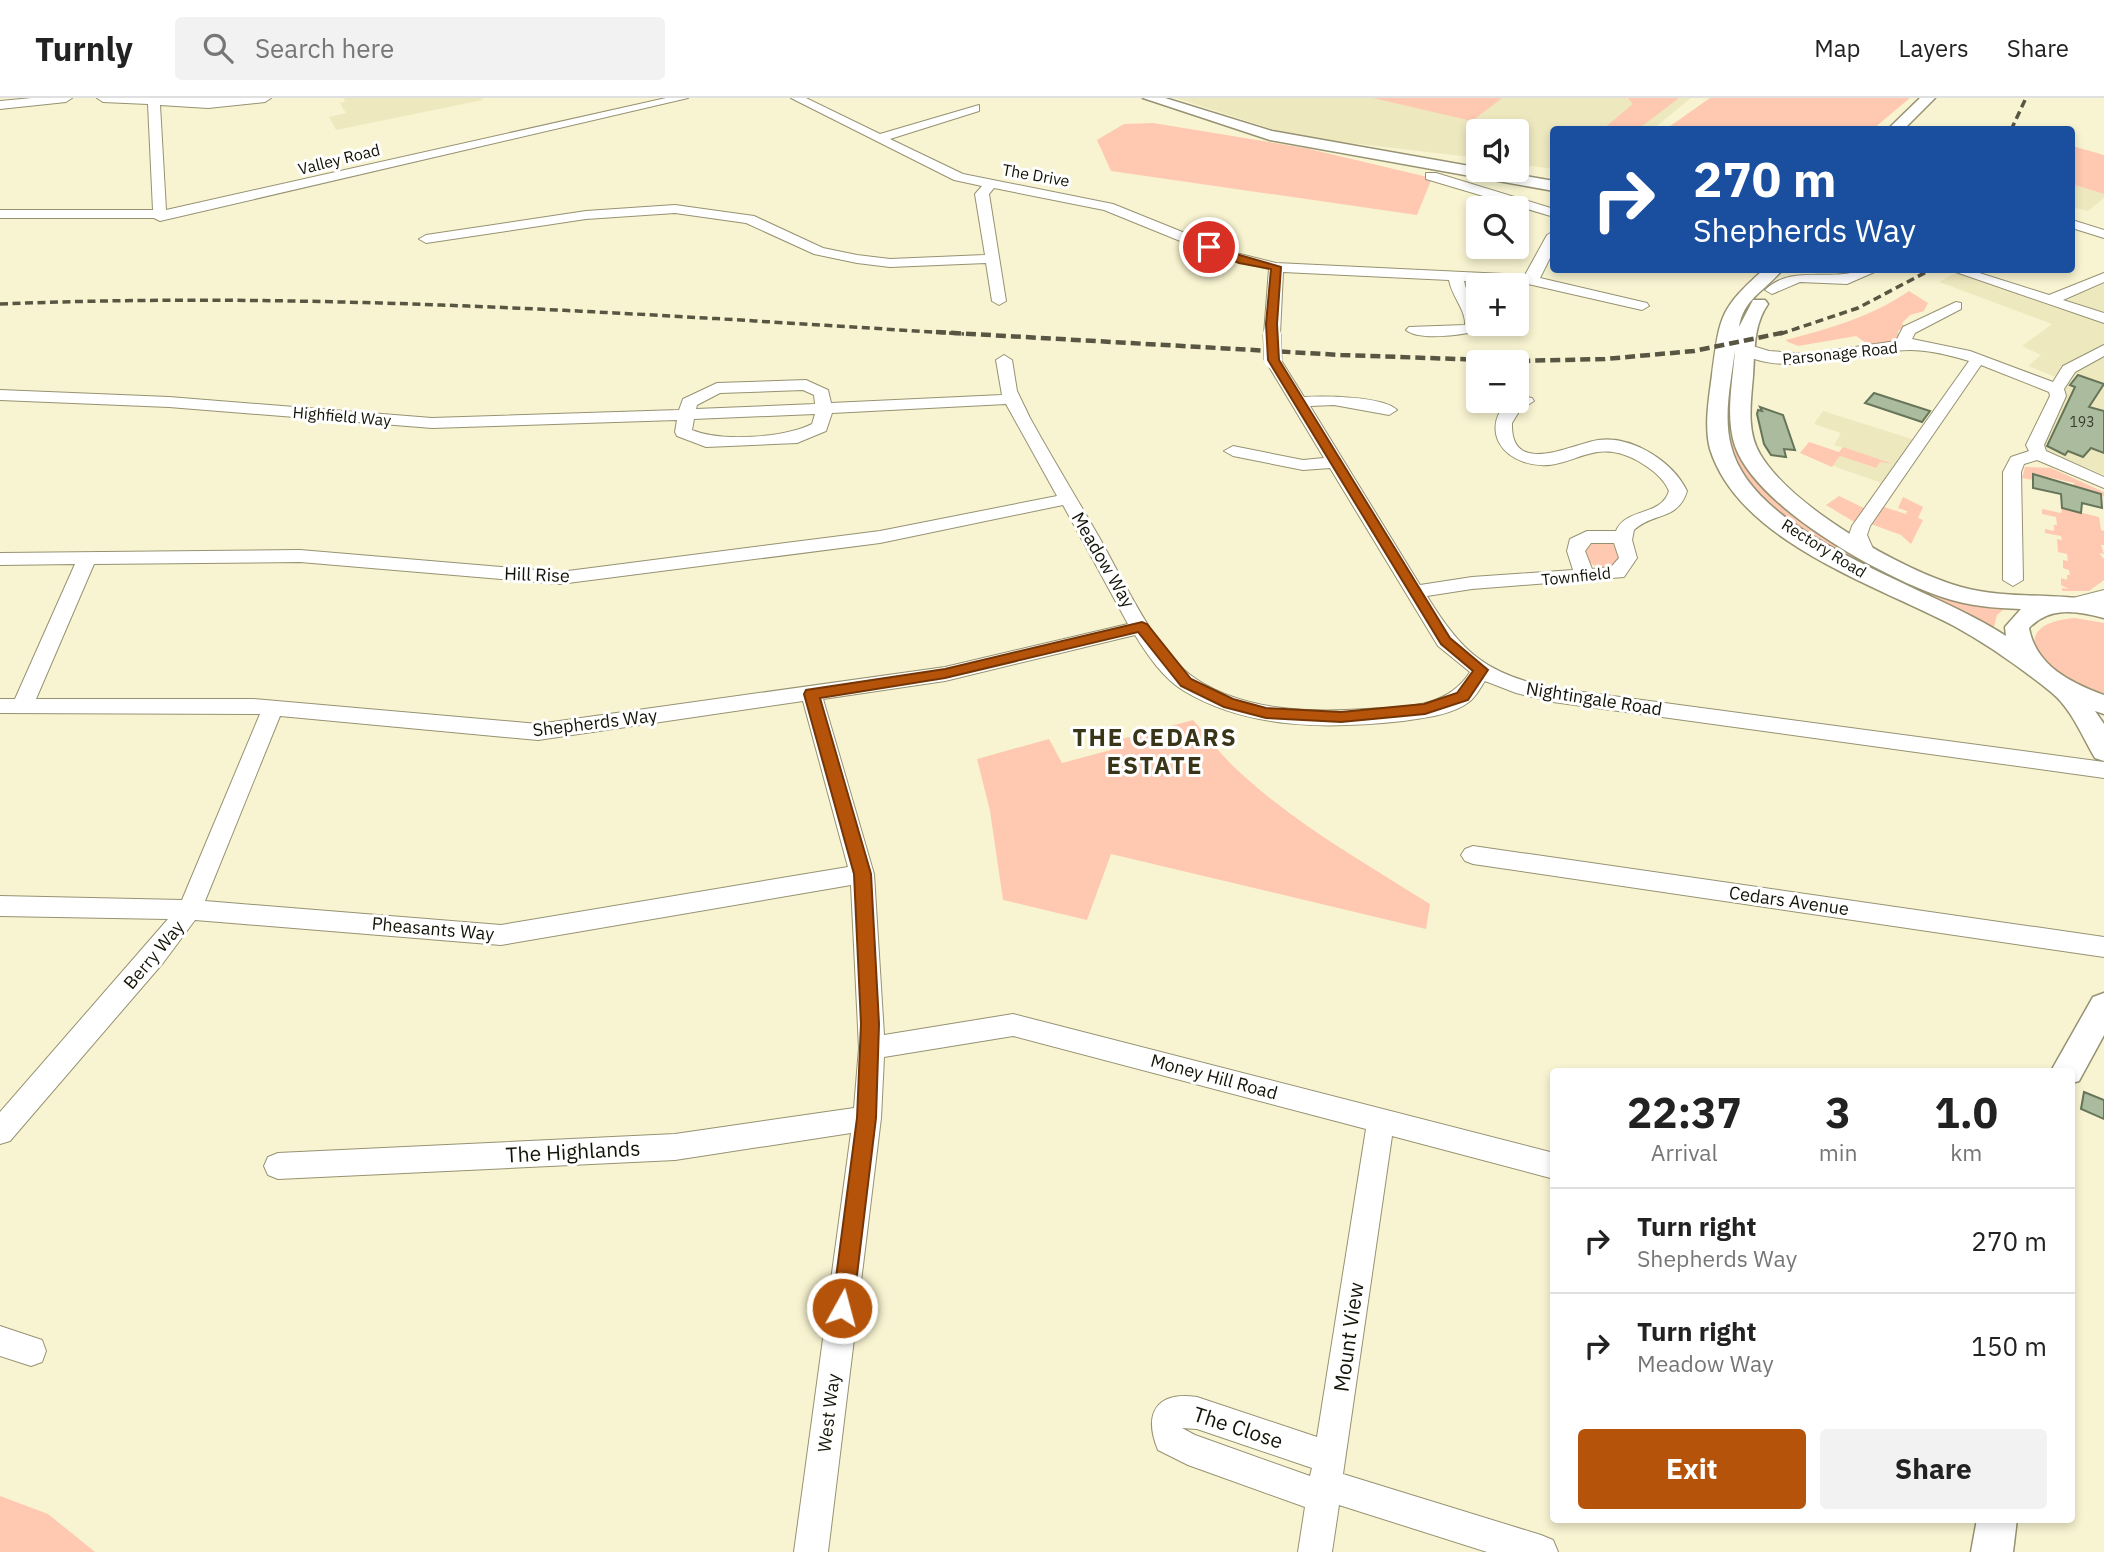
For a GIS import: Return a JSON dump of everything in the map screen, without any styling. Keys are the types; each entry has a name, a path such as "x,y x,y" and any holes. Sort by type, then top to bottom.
{"main road":[{"path":"1150,98 1247,129 1330,147 1550,185"},
{"path":"1898,126 1928,98"},
{"path":"1330,147 1466,163"},
{"path":"1529,174 1550,177"},
{"name":"Rectory Road","path":"1773,279 1755,309 1746,349 1741,433 1750,455 1776,489 1809,516 1865,551 1948,591 1978,599 2062,604 2104,610"},
{"name":"Rectory Road","path":"1773,279 1739,301 1731,316 1720,436 1725,460 1734,475 1752,497 1793,532 1872,578 1976,628 2055,683"},
{"path":"2062,604 2031,611 2017,626 2021,649 2092,726 2104,751"},
{"path":"2055,683 2104,705"},
{"path":"2069,1068 2104,1006"}],"street":[{"path":"0,105 66,98"},
{"path":"103,98 154,103 224,104 265,98"},
{"name":"Valley Road","path":"0,214 160,217 249,199 682,98"},
{"name":"The Drive","path":"797,98 959,177 1108,206 1227,255 1276,267"},
{"path":"154,103 160,217"},
{"path":"879,138 975,108"},
{"path":"1431,176 1550,212"},
{"path":"990,184 982,194 999,301"},
{"path":"426,239 586,215 675,209 749,219 819,251 857,260 890,263 991,259"},
{"path":"2075,225 2104,234"},
{"path":"1529,279 1535,275 1550,243"},
{"path":"1276,267 1466,277"},
{"name":"Nightingale Road","path":"1276,267 1273,360 1446,641 1468,662 1481,670 1507,683 1553,695 2104,769"},
{"path":"1810,273 1826,279"},
{"path":"1773,279 1853,279 1866,273"},
{"path":"1967,273 2053,299 2104,318"},
{"path":"1414,330 1463,331 1474,326 1473,316 1459,296 1456,277"},
{"path":"2053,299 2104,277"},
{"path":"1529,280 1642,306"},
{"path":"1912,345 1904,341 1908,330 1956,306"},
{"name":"Parsonage Road","path":"1746,349 1767,358 1790,361 1912,345 1977,360 2056,389"},
{"path":"2038,454 2035,446 2058,396 2056,389 2069,369 2104,350"},
{"name":"Meadow Way","path":"1004,360 1012,399 1068,499 1142,627 1186,682 1229,703 1257,711 1311,717 1369,716 1425,709 1463,697 1473,698 1507,683"},
{"path":"1865,551 1858,535 1861,526 1926,437 1977,360"},
{"path":"806,385 823,396 824,410 820,427 801,437 706,442 683,432 691,400 711,389 806,385"},
{"name":"Highfield Way","path":"0,395 169,402 432,423 685,416 1012,399"},
{"path":"1297,402 1334,400 1389,410"},
{"path":"1510,413 1503,421 1504,439 1514,452 1532,458 1550,459 1594,444 1615,444 1642,456 1672,480 1678,492 1675,502 1657,515 1633,521 1623,537 1587,537 1577,543 1576,551 1584,574"},
{"path":"1239,430 1233,455 1303,465 1334,462"},
{"path":"2012,580 2012,472 2017,461 2038,454 2104,483"},
{"name":"Hill Rise","path":"0,559 300,556 560,578 880,537 1068,499"},
{"name":"Townfield","path":"1415,592 1472,583 1570,579 1584,574 1611,574 1624,567 1628,558 1623,537"},
{"path":"23,705 88,557"},
{"path":"2062,604 2104,596"},
{"name":"Shepherds Way","path":"0,706 221,705 538,732 945,674 1142,627"},
{"path":"1463,697 1481,670"},
{"name":"West Way","path":"811,694 862,874 872,1048 867,1118 811,1552"},
{"name":"Berry Way","path":"0,1132 155,956 190,909 274,708"},
{"name":"Cedars Avenue","path":"1473,855 2104,947"},
{"name":"Pheasants Way","path":"0,906 190,909 501,935 862,874"},
{"name":"Money Hill Road","path":"872,1048 1013,1025 1550,1166"},
{"name":"The Highlands","path":"278,1166 675,1147 867,1118"},
{"name":"Mount View","path":"1315,1552 1381,1121"},
{"path":"0,1341 31,1351"},
{"path":"1327,1480 1541,1552"}],"shaded area":[{"path":"344,98 483,100 336,130 329,117 346,113 340,103 345,102"},
{"path":"1176,98 1691,98 1657,126 1550,126 1550,168 1529,166 1529,119 1466,119 1466,156 1324,140 1281,132"},
{"path":"1373,98 1502,98 1475,119 1466,120"},
{"path":"1628,98 1679,98 1642,126 1607,126 1633,104"},
{"path":"1710,98 1910,98 1877,126 1670,126"},
{"path":"1153,123 1305,148 1432,178 1417,215 1111,171 1097,140 1124,124"},
{"path":"2075,147 2104,155 2104,194 2075,185"},
{"path":"2075,185 2104,194 2104,198 2088,211 2075,208"},
{"path":"1960,273 2059,306 2083,290 2104,282 2104,475 2039,447 2058,378 2028,366 2041,355 2022,346 2052,324 1939,282"},
{"path":"1909,291 1928,303 1924,311 1910,315 1902,323 1904,326 1898,331 1898,340 1869,345 1856,336 1798,346 1786,340 1865,315"},
{"path":"1823,411 1918,441 1883,488 1879,482 1833,466 1840,456 1875,468 1880,462 1893,464 1834,445 1841,433 1814,424"},
{"path":"1725,429 1745,458 1904,577 1874,576 1825,549 1758,499 1729,457"},
{"path":"1809,442 1839,452 1843,447 1893,464 1880,462 1876,468 1840,456 1832,467 1800,453"},
{"path":"2025,467 2051,468 2104,492 2104,497 2074,487 2074,483 2034,474 2033,480 2022,478"},
{"path":"1839,496 1866,509 1856,523 1826,505"},
{"path":"1903,497 1923,507 1918,518 1923,520 1911,544 1901,535 1871,524 1884,507 1906,514 1907,511 1898,508"},
{"path":"2062,508 2099,517 2101,530 2104,531 2104,545 2101,545 2104,554 2099,553 2104,559 2104,580 2089,591 2062,591 2062,588 2069,589 2061,585 2061,578 2067,580 2067,575 2070,575 2069,570 2063,568 2063,560 2068,561 2067,554 2058,552 2057,539 2062,540 2061,536 2045,533 2045,529 2054,531 2054,525 2057,525 2056,517 2042,514 2042,509 2061,513"},
{"path":"1605,540 1618,547 1621,558 1601,568 1589,562 1584,549 1588,544"},
{"path":"1904,587 2010,604 1997,615 1992,635"},
{"path":"2075,618 2104,623 2104,697 2077,687 2059,676 2039,656 2035,646 2035,636 2042,628 2055,621"},
{"path":"1193,720 1232,765 1278,804 1327,839 1430,904 1426,929 1111,854 1087,920 1003,900 990,811 977,759 1049,739 1062,763 1118,748 1114,741"},
{"path":"0,1496 48,1514 95,1552 0,1552"}],"building":[{"path":"2078,375 2104,384 2089,407 2104,411 2104,453 2091,448 2083,457 2068,451 2065,455 2047,446 2075,387 2070,385"},
{"path":"1874,393 1930,411 1922,422 1865,403"},
{"path":"1760,407 1783,415 1795,450 1784,449 1786,457 1771,455 1764,444 1757,414 1758,410 1762,411"},
{"path":"2033,474 2101,494 2102,508 2082,503 2081,513 2062,508 2061,494 2033,488"},
{"path":"2084,1092 2104,1100 2104,1119 2081,1109"}],"railway":[{"path":"2013,126 2026,98"},
{"path":"1786,332 1858,308 1924,273"},
{"path":"0,304 241,300 362,303 603,312 964,334"},
{"path":"936,332 1341,355 1516,361 1605,359 1694,351 1786,332"},
{"path":"1780,334 1786,332"}],"district":[{"name":"THE CEDARS ESTATE","path":"1155,752"}],"route":[{"path":"842,1308 867,1118 872,1048 862,874 811,694 945,674 1142,627 1171,667 1186,682 1229,703 1266,713 1311,717 1400,714 1463,697 1481,670 1468,662 1446,641 1273,360 1272,324 1276,267 1242,261 1209,247"}]}
